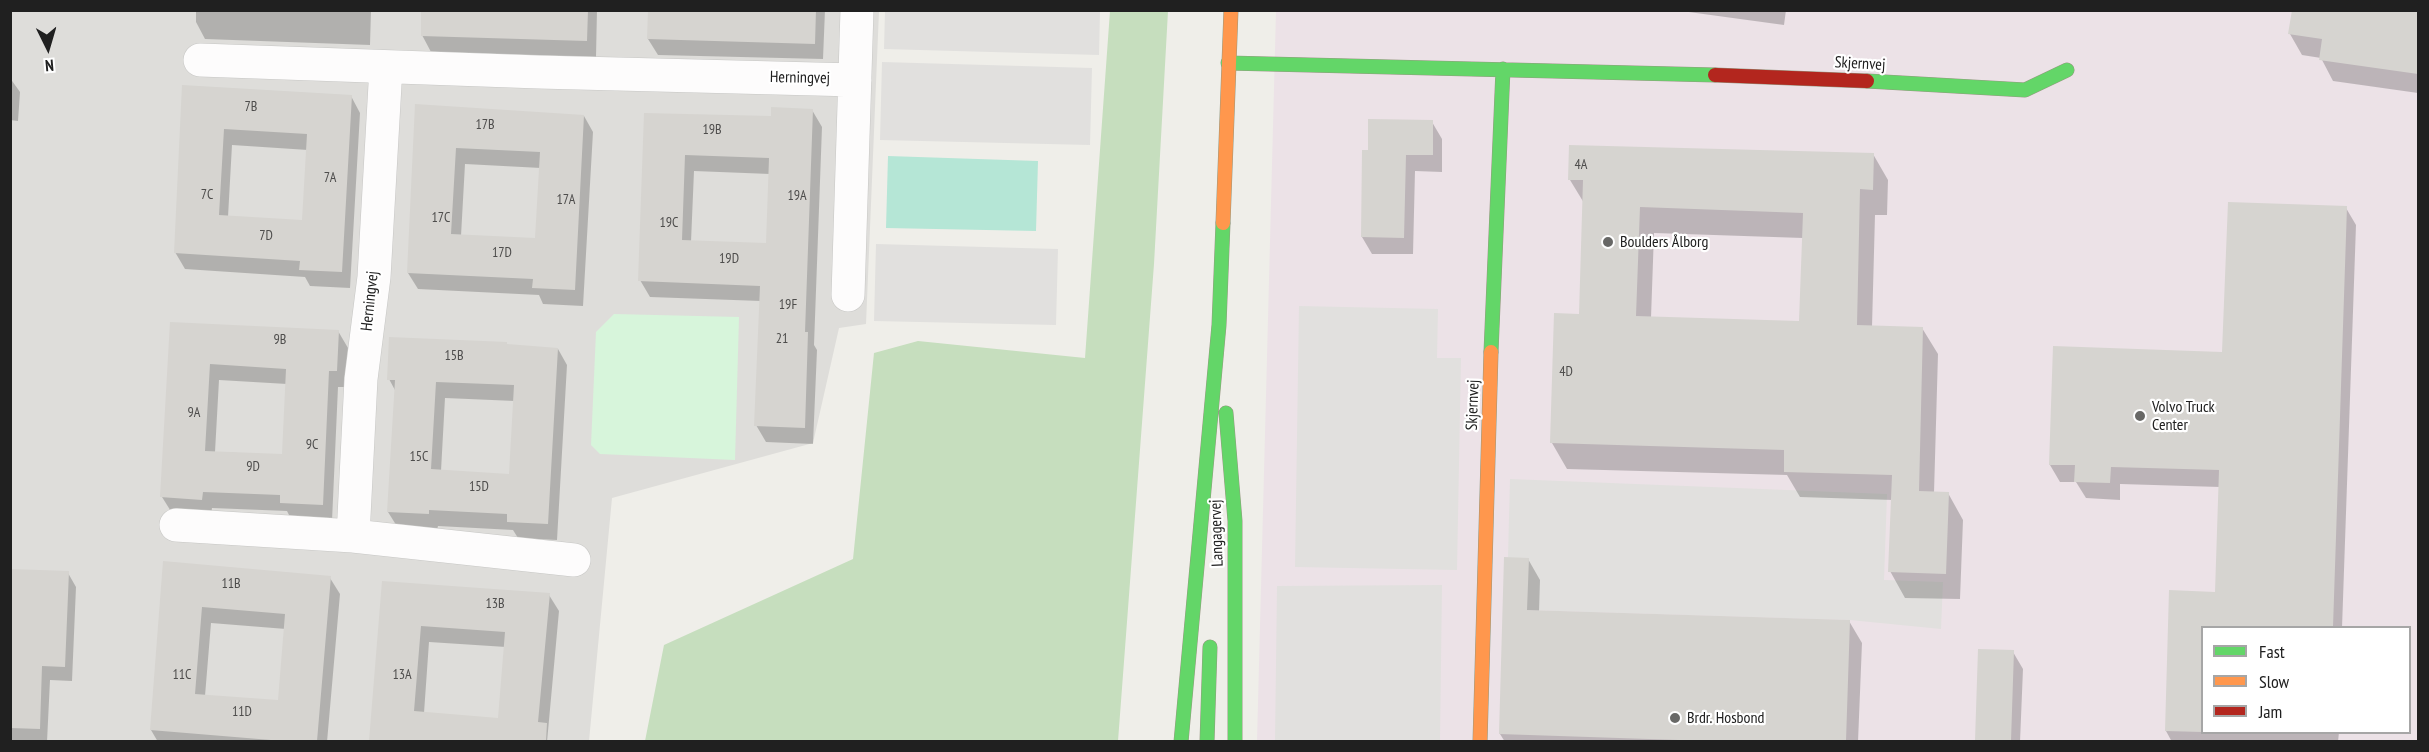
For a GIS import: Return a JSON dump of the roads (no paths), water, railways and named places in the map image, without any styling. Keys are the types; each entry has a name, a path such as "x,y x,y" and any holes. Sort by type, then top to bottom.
{"street":[{"name":"Herningvej","path":"848,296 857,10"},
{"name":"Langagervej","path":"1181,741 1219,325 1231,10"},
{"name":"Herningvej","path":"200,60 855,80"},
{"name":"Skjernvej","path":"1228,63 1793,77 2025,90 2067,70"},
{"name":"Herningvej","path":"353,536 361,379 374,278 386,67"},
{"name":"Skjernvej","path":"1480,741 1490,380 1503,69"},
{"name":"Langagervej","path":"1219,325 1235,521 1235,741"},
{"path":"176,525 353,536 574,560"},
{"name":"Langagervej","path":"1197,568 1210,648 1207,741"}],"place":[{"name":"Boulders Ålborg","path":"1608,242"},
{"name":"Volvo Truck Center","path":"2140,416"},
{"name":"Brdr. Hosbond","path":"1675,718"}]}
